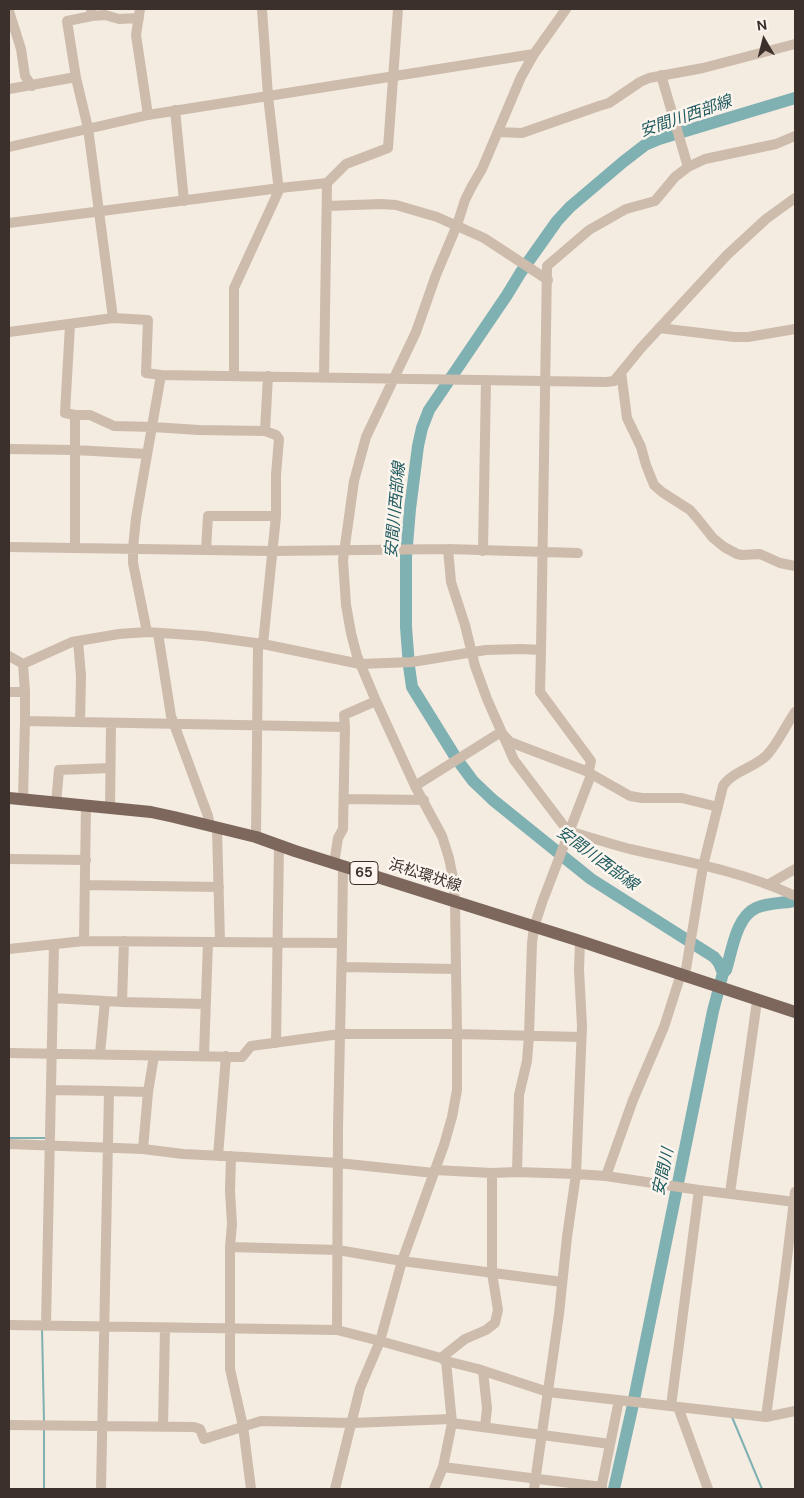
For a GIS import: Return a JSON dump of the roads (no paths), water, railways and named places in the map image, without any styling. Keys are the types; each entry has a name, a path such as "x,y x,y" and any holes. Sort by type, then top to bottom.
{"main road":[{"name":"浜松環状線","path":"9,798 150,812 256,837 795,1012"}],"street":[{"path":"234,375 234,288 280,188 268,96 262,9"},
{"path":"324,377 328,184 346,164 388,148 398,9"},
{"path":"335,1489 360,1388 380,1341 402,1261 452,1117 457,1090 455,902 453,878 442,836 415,786 376,701 360,664 351,632 346,605 343,560 354,482 366,436 416,332 465,200 482,169 521,77 534,54 566,9"},
{"path":"9,12 21,49 25,76 32,86"},
{"path":"112,318 88,128 76,77 67,21 92,12 119,19 139,14 136,35 148,115"},
{"path":"498,132 522,133 542,127 609,103 649,78 703,68 795,44"},
{"path":"9,147 175,110 534,54"},
{"path":"661,75 688,167"},
{"path":"9,90 76,77"},
{"path":"175,110 184,201"},
{"path":"517,1172 518,1096 527,1061 534,927 591,774 589,770 591,761 540,692 547,266 589,230 626,209 655,201 675,177 688,167 706,160 776,144 795,136"},
{"path":"9,223 280,188 328,184"},
{"path":"9,332 112,318 148,320 146,373 161,375 614,381 659,328 727,255 766,219 795,198"},
{"path":"327,206 396,205 437,216 484,238 548,280"},
{"path":"70,325 64,413 90,415 114,426 199,430 265,430 276,435 279,439 276,476 276,516 261,644 256,837"},
{"path":"659,328 734,338 795,329"},
{"path":"621,372 627,418 641,447 654,485 690,510 713,538 724,547 737,554 760,554 780,563 795,566"},
{"path":"147,632 133,564 133,548 136,518 161,375"},
{"path":"265,430 268,376"},
{"path":"483,550 486,380"},
{"path":"75,414 75,548"},
{"path":"9,449 147,454"},
{"path":"206,550 208,516 276,516"},
{"path":"9,547 206,550 448,549 578,553"},
{"path":"448,549 451,582 466,625 472,653 484,691 501,732 514,760 570,832 769,884 792,895 795,894"},
{"path":"23,664 57,648 78,641 112,635 147,632 204,636 261,644 360,664 412,662 504,649 541,650"},
{"path":"158,633 171,716 208,816 214,826 219,887 220,942"},
{"path":"78,641 81,676 80,722"},
{"path":"9,656 23,664"},
{"path":"23,664 25,692 23,800"},
{"path":"9,692 25,692"},
{"path":"337,1330 342,967 338,838 343,829 344,715 376,701"},
{"path":"606,1176 633,1100 683,975 703,866 723,786 725,782 762,760 768,754 792,726 795,712"},
{"path":"25,721 345,727"},
{"path":"110,808 111,723"},
{"path":"501,732 510,742 591,774 630,796 642,798 682,798 718,807"},
{"path":"415,786 501,732"},
{"path":"56,803 59,770 110,768"},
{"path":"344,799 424,800"},
{"path":"84,941 86,806"},
{"path":"276,1043 279,845"},
{"path":"9,859 86,860"},
{"path":"769,884 795,869"},
{"path":"85,885 219,887"},
{"path":"9,949 84,941 342,943"},
{"path":"122,1002 124,941"},
{"path":"535,1484 559,1314 576,1174 582,1026 579,970 580,941"},
{"path":"204,1055 208,942"},
{"path":"46,1325 54,944"},
{"path":"342,967 456,969"},
{"path":"54,998 205,1004"},
{"path":"730,1194 758,1000"},
{"path":"100,1054 104,1001"},
{"path":"9,1053 242,1057 251,1046 340,1034 581,1037"},
{"path":"143,1149 148,1092 154,1056"},
{"path":"218,1156 226,1056"},
{"path":"52,1090 148,1092"},
{"path":"101,1489 109,1091"},
{"path":"9,1144 143,1149 434,1171 606,1176 680,1188 795,1199 766,1417"},
{"path":"231,1156 230,1369 243,1426 251,1489"},
{"path":"444,1360 465,1339 486,1330 495,1322 498,1310 492,1273 492,1173"},
{"path":"699,1190 674,1407 708,1489"},
{"path":"230,1247 338,1250 402,1261 562,1282"},
{"path":"9,1325 337,1330 483,1371 548,1392 766,1417 795,1411"},
{"path":"164,1427 165,1328"},
{"path":"434,1489 443,1467 451,1421 444,1360"},
{"path":"483,1371 487,1408 485,1427"},
{"path":"443,1467 535,1484 601,1488 610,1444 628,1402"},
{"path":"9,1425 194,1427 200,1429 204,1439 261,1421 352,1423 451,1421 610,1444"}],"waterway":[{"name":"安間川西部線","path":"723,973 714,957 591,879 493,800 473,781 456,758 412,687 406,627 406,557 418,446 429,410 557,221 570,207 645,145 659,139 795,98"},
{"name":"安間川","path":"614,1489 713,1011 723,973 726,970 739,927 749,912 765,905 795,901"},
{"path":"9,1138 46,1138"},
{"path":"42,1328 44,1421"},
{"path":"732,1417 762,1489"},
{"path":"44,1428 44,1489"}]}
